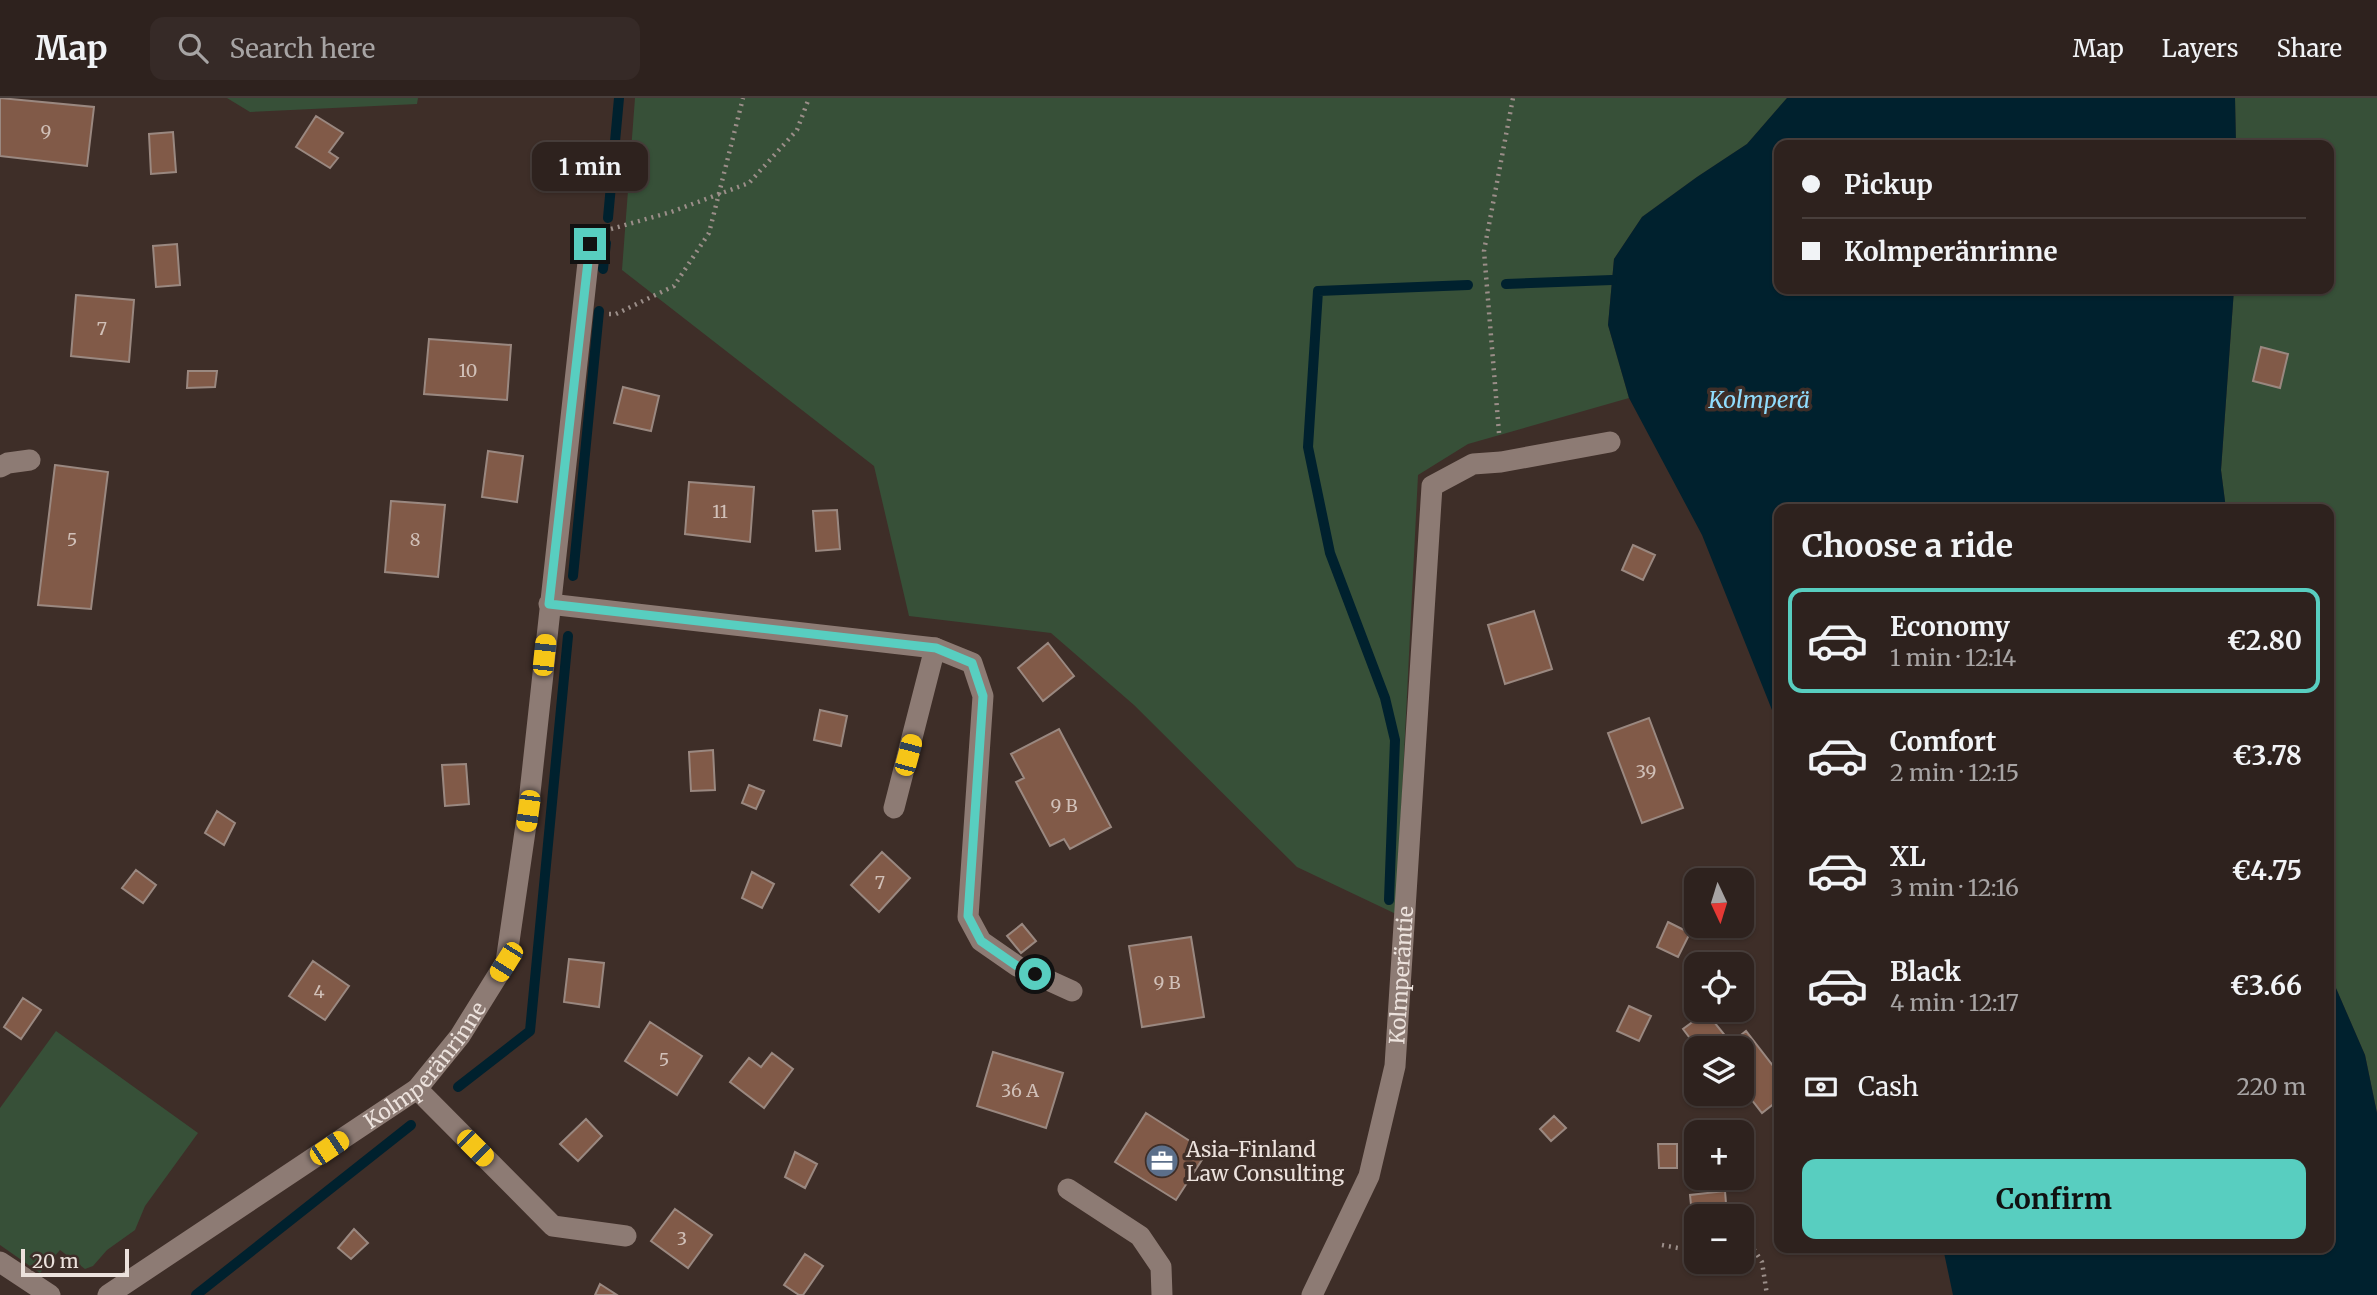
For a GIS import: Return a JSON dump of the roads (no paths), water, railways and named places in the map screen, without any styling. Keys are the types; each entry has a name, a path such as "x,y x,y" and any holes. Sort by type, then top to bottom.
{"street":[{"name":"Kolmperänrinne","path":"108,1295 417,1089 460,1036 506,962 528,811 590,244"},
{"name":"Kolmperäntie","path":"1312,1295 1369,1176 1395,1066 1432,486 1473,464 1501,462 1610,442"},
{"path":"0,467 30,460"},
{"path":"549,604 936,648 972,663 983,696 968,916 981,941 1017,966 1072,990"},
{"path":"894,808 936,648"},
{"path":"417,1089 553,1226 626,1236"},
{"path":"1068,1189 1140,1236 1161,1267 1162,1295"},
{"path":"0,1262 50,1295"}],"water":[{"name":"Kolmperä","path":"1787,98 2235,98 2236,140 1774,140 1774,294 2234,294 2221,470 2225,504 1774,504 1774,715 1702,535 1629,398 1608,325 1614,259 1642,217 1747,144"},
{"path":"2334,984 2365,1055 2377,1113 2377,1295 1953,1295 1944,1253 2334,1253"}],"waterway":[{"path":"608,218 619,98"},
{"path":"603,269 606,243"},
{"path":"1506,284 1612,280"},
{"path":"1389,900 1395,740 1385,698 1330,553 1308,447 1318,291 1468,285"},
{"path":"573,576 599,311"},
{"path":"458,1087 530,1031 568,636"},
{"path":"196,1295 411,1125"}],"place":[{"name":"Asia-Finland Law Consulting","path":"1162,1161"}]}
